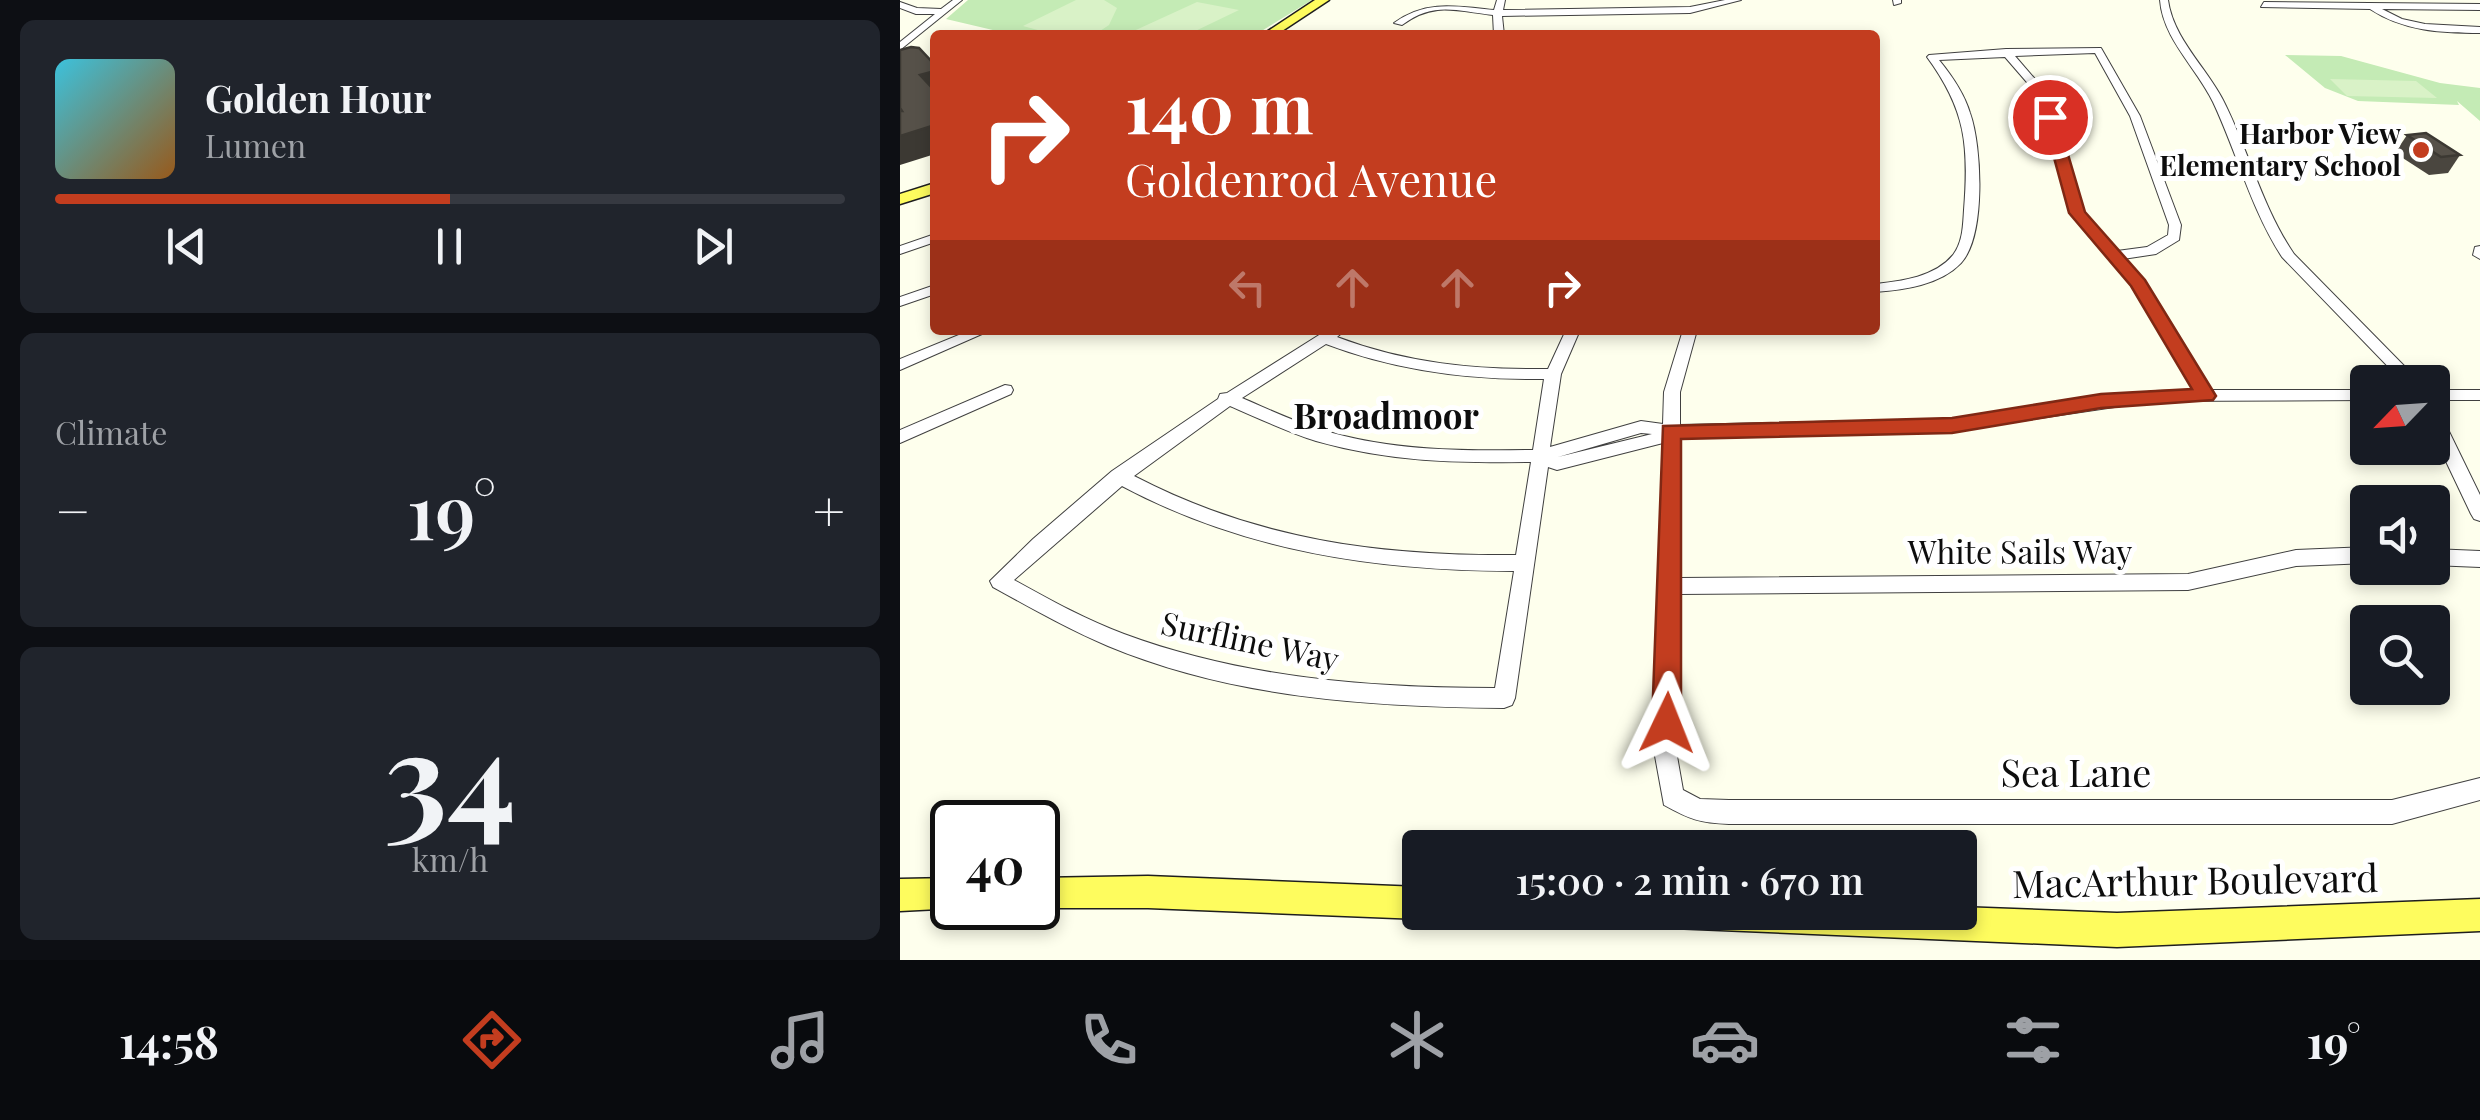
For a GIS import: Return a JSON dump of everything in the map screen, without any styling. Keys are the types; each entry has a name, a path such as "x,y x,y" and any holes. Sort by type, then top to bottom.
{"main road":[{"path":"1276,30 1323,0"},
{"path":"1299,30 1344,0"},
{"path":"900,186 930,176"},
{"path":"900,199 930,190"},
{"path":"1060,894 1148,892 1402,902"},
{"path":"900,895 930,894"},
{"name":"MacArthur Boulevard","path":"1977,924 2117,930 2480,916"}],"street":[{"path":"902,44 958,0"},
{"path":"1498,30 1502,0"},
{"path":"1400,22 1432,3 1498,13 1690,10 1737,0"},
{"path":"2164,0 2166,18 2217,98 2272,233 2289,258 2395,365"},
{"path":"2402,0 2431,7 2480,7"},
{"path":"2264,5 2374,8 2416,4"},
{"path":"902,8 941,12"},
{"path":"2374,8 2398,22 2423,29 2480,30"},
{"path":"1880,287 1932,276 1956,260 1967,242 1973,138 1949,78 1932,57 2098,50 2125,92 2175,225 2174,237 2161,248 2114,256"},
{"path":"2006,52 2036,86 2056,134 2078,213 2138,284 2206,396"},
{"path":"900,250 930,240"},
{"path":"900,302 930,291"},
{"path":"900,364 972,335"},
{"path":"1330,335 1226,398 1118,476 1196,515 1293,544 1405,561 1524,563 1552,374 1570,335"},
{"path":"1334,335 1356,350 1428,368 1552,374"},
{"path":"1670,586 1670,431 1676,368 1688,335"},
{"path":"900,437 1005,390"},
{"path":"1226,398 1292,427 1372,448 1441,456 1540,456 1557,464 1653,441 1670,431 1952,425 2101,401 2350,394"},
{"path":"2450,395 2480,395"},
{"path":"2450,452 2480,514"},
{"name":"Surfline Way","path":"1118,476 1000,581 1066,620 1105,636 1146,652 1239,677 1394,697 1504,698 1524,563"},
{"name":"White Sails Way","path":"1670,586 2188,582 2296,558 2350,556"},
{"path":"2450,558 2480,559"},
{"name":"Sea Lane","path":"1670,586 1666,756 1672,797 1698,811 2392,812 2480,789"}],"green space":[{"path":"968,0 1312,0 1263,30 993,30 946,19"},
{"path":"1076,0 1104,0 1117,8 1109,25 1102,30 1038,30 1023,26"},
{"path":"1197,2 1239,10 1197,30 1136,30"},
{"path":"2285,55 2341,56 2440,83 2480,88 2480,121 2457,101 2459,105 2358,101 2325,88"},
{"path":"2330,79 2416,81 2437,98 2347,96"}],"building":[{"path":"919,48 930,60 930,72 920,75 930,86 930,127 900,136 902,111 900,50"},
{"path":"2426,133 2460,155 2441,157 2407,135"}],"place":[{"name":"Harbor View Elementary School","path":"2421,150"}],"district":[{"name":"Broadmoor","path":"1386,417"}],"route":[{"path":"1667,723 1670,431 1952,425 2101,401 2206,396 2138,284 2084,224 2073,202 2050,117"}]}
